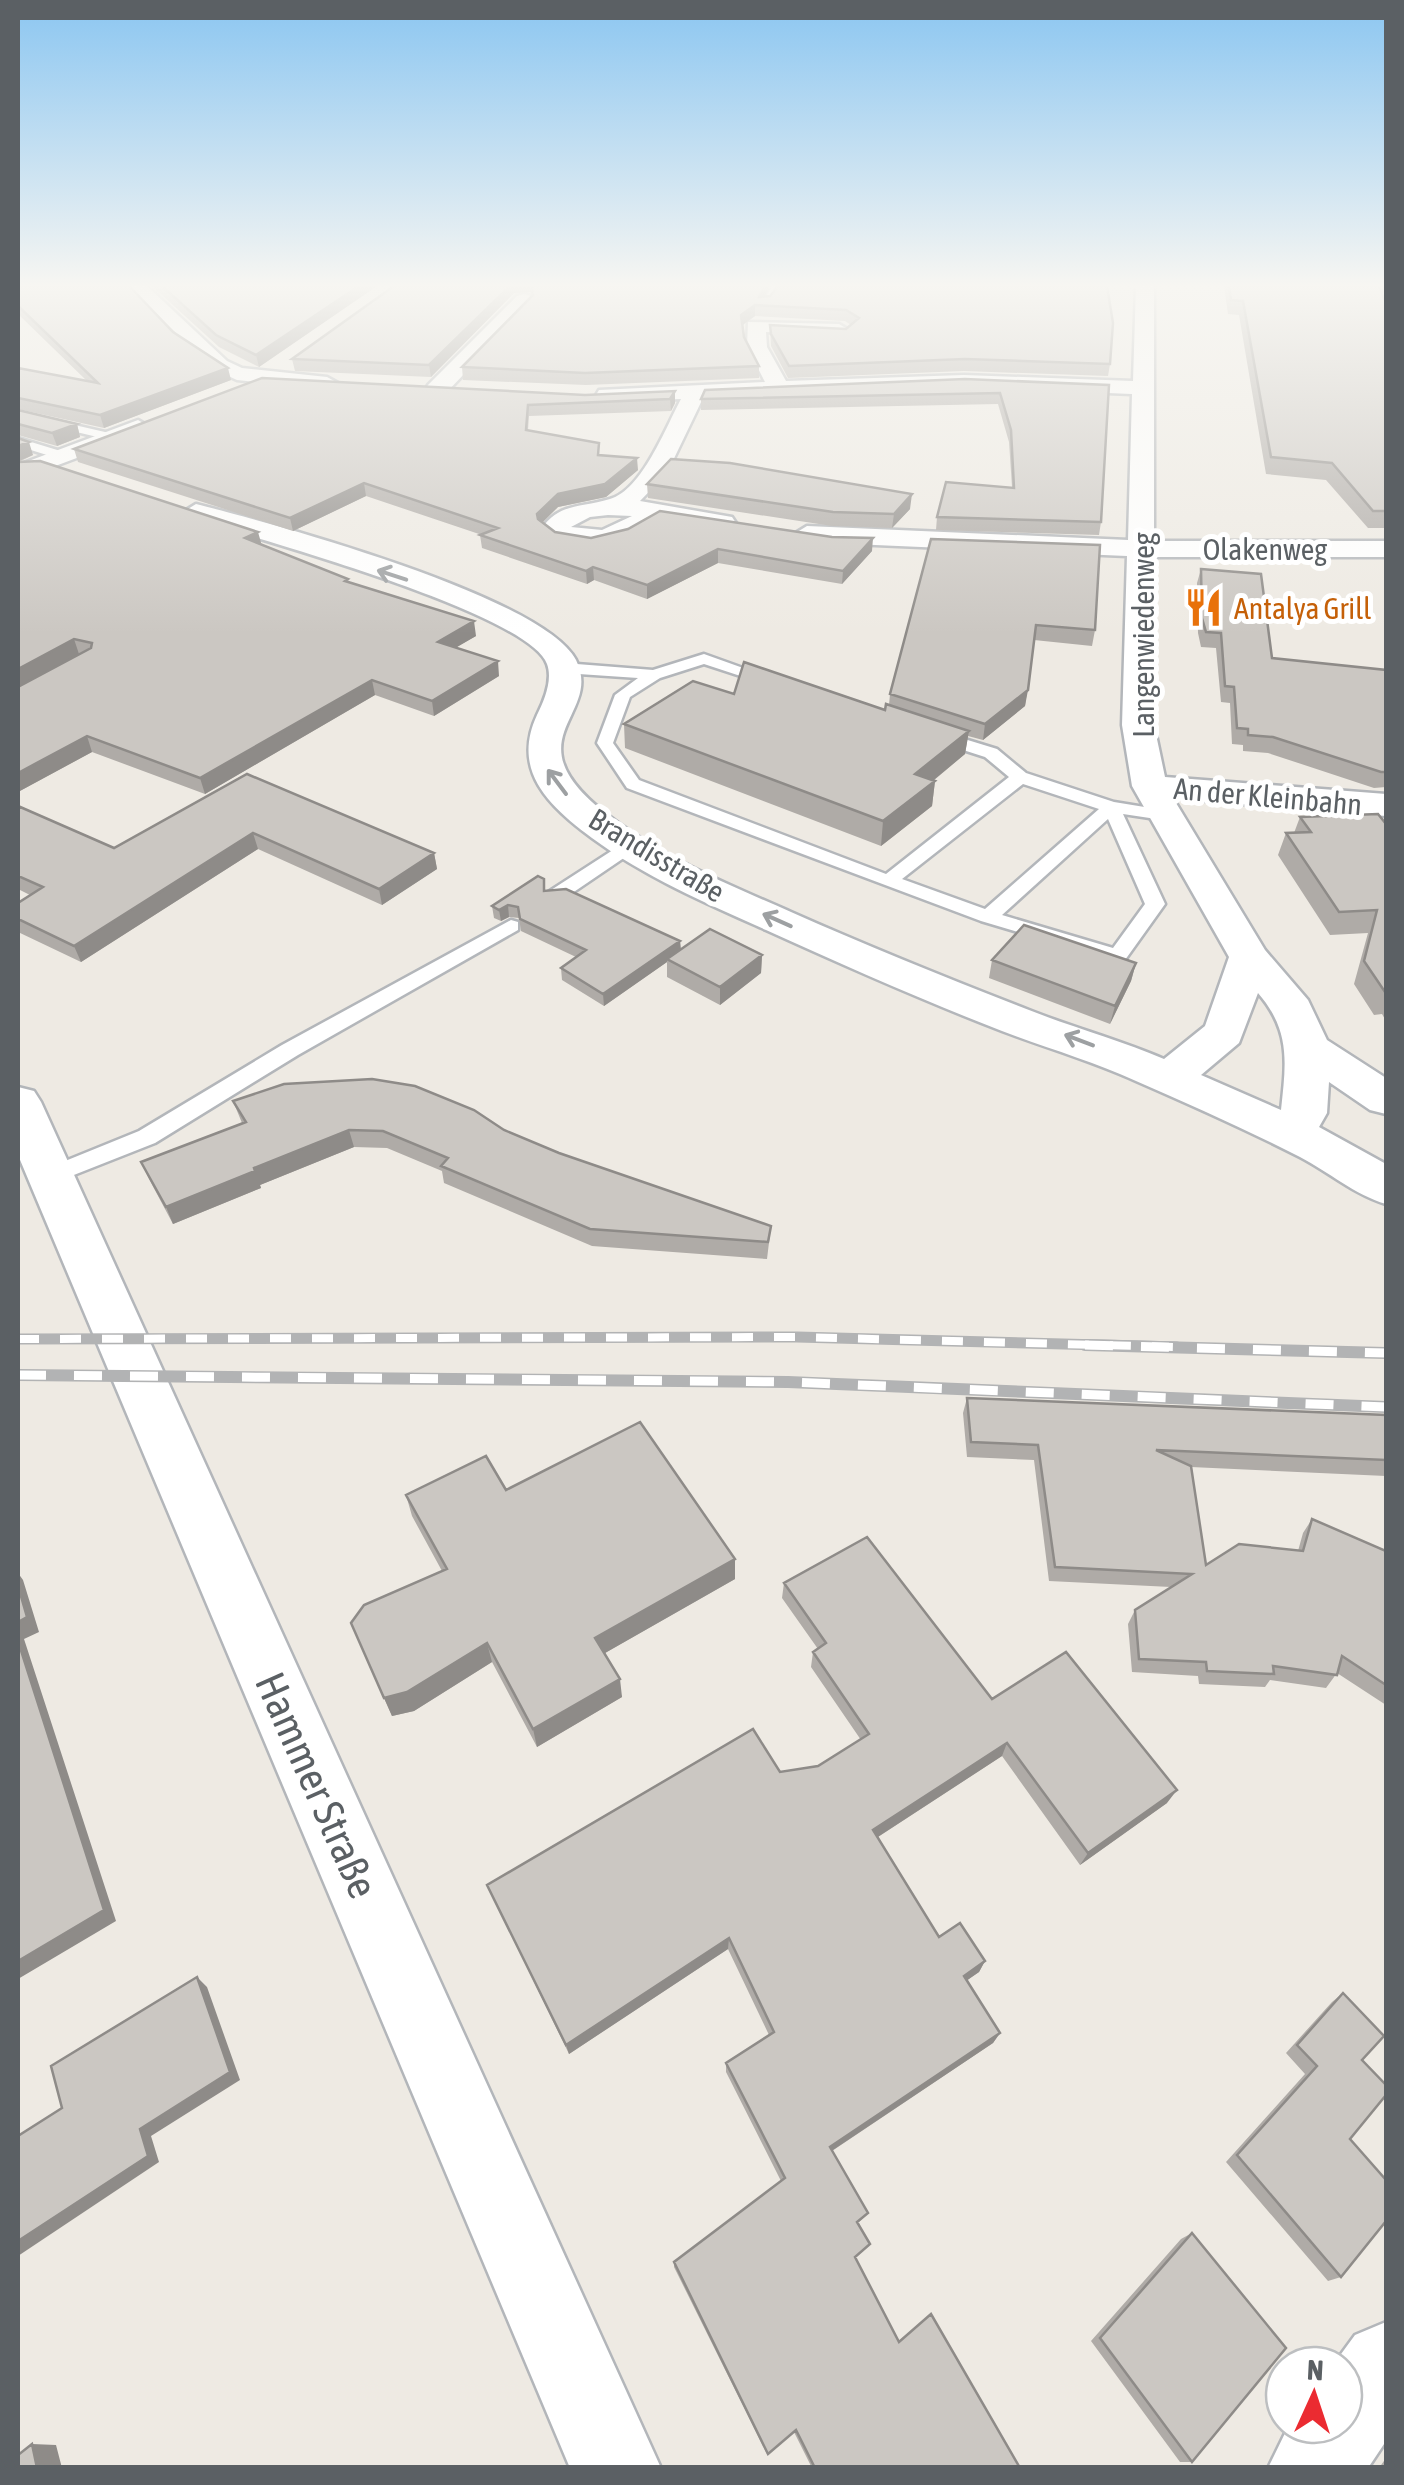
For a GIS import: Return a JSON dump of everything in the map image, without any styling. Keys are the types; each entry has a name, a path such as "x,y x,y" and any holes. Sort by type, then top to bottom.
{"street":[{"path":"620,506 655,474 691,402"},
{"name":"Langenwiedenweg","path":"1142,402 1138,725 1156,800 1249,957 1287,1000 1309,1048 1304,1113 1293,1133"},
{"path":"52,467 151,422"},
{"path":"174,505 509,617 550,644 564,668"},
{"path":"652,514 605,539 584,540 554,529 559,521 587,508 620,506 742,526"},
{"name":"Olakenweg","path":"778,530 832,538 1143,548 1386,550"},
{"name":"Brandisstraße","path":"564,668 562,689 540,751 550,777 582,812 630,845 703,887 833,945 1019,1022 1073,1037 1293,1133"},
{"name":"An der Kleinbahn","path":"1156,800 1386,805"},
{"path":"1169,1078 1224,1034 1249,957"},
{"path":"1309,1048 1386,1100"},
{"name":"Hammer Straße","path":"18,1102 616,2468"},
{"path":"1293,1133 1349,1160 1386,1187"},
{"path":"1364,2397 1386,2366"},
{"path":"1313,2468 1330,2445"}],"lane":[{"path":"21,402 38,417"},
{"path":"18,414 114,436"},
{"path":"18,442 52,467"},
{"path":"794,688 704,659 654,675 623,694 604,742 633,784 888,882 1118,956 1155,904 1111,807"},
{"path":"564,668 654,675"},
{"path":"920,730 991,753 1020,777 1111,807 1156,800"},
{"path":"888,882 1020,777"},
{"path":"988,917 1111,807"},
{"path":"556,896 630,845"},
{"path":"51,1176 147,1137 290,1050 511,926"}],"building":[{"path":"37,402 135,402 100,415"},
{"path":"199,402 600,402 528,405 526,430 599,443 598,455 637,458 605,484 558,494 537,514 555,532 591,538 628,529 660,511 832,537 873,538 843,571 718,549 647,585 593,567 586,571 480,535 498,528 364,483 290,518 74,449"},
{"path":"1003,402 1108,402 1101,522 937,517 946,482 1014,488 1011,430"},
{"path":"1261,402 1386,402 1386,511 1373,511 1332,463 1271,457"},
{"path":"18,410 77,424 52,433 18,424"},
{"path":"671,459 730,463 912,494 894,514 833,512 647,484"},
{"path":"40,461 258,532 245,538 348,579 345,581 474,621 438,642 498,661 432,701 372,680 200,778 87,736 18,773 18,687 91,648 92,643 74,639 18,669 18,462"},
{"path":"931,539 1100,545 1095,630 1036,625 1028,690 985,724 890,694"},
{"path":"1201,569 1261,574 1272,658 1386,670 1386,772 1273,737 1248,735 1248,729 1237,728 1234,687 1225,686 1221,633 1206,632 1202,618"},
{"path":"744,662 885,710 886,704 969,731 915,774 935,781 883,821 624,724 693,681 734,694"},
{"path":"247,774 434,853 379,889 253,833 74,946 18,919 18,903 43,887 18,876 18,806 114,848"},
{"path":"1378,814 1386,824 1386,992 1364,961 1377,910 1339,912 1286,833 1311,832 1300,817"},
{"path":"538,876 544,879 544,891 566,889 680,941 603,994 561,968 586,950 520,919 518,907 508,905 499,910 492,906"},
{"path":"1024,925 1136,963 1115,1006 992,960"},
{"path":"710,929 762,955 720,987 667,959"},
{"path":"372,1079 415,1086 474,1110 504,1130 559,1153 771,1226 768,1242 590,1229 441,1166 448,1158 383,1131 349,1130 166,1207 141,1162 246,1122 233,1101 284,1084"},
{"path":"967,1398 1386,1415 1386,1460 1156,1450 1191,1466 1206,1565 1239,1544 1303,1551 1312,1519 1386,1551 1386,1685 1342,1656 1337,1675 1273,1666 1274,1674 1207,1671 1206,1662 1139,1659 1135,1610 1192,1574 1055,1567 1038,1445 971,1442"},
{"path":"640,1422 735,1559 595,1638 620,1679 533,1729 487,1643 407,1692 384,1698 351,1623 364,1605 447,1569 406,1495 486,1456 506,1490"},
{"path":"867,1537 992,1699 1066,1652 1177,1790 1088,1853 1007,1743 873,1830 939,1937 960,1923 985,1961 964,1976 1000,2033 830,2147 868,2213 857,2222 870,2244 855,2257 899,2342 931,2314 1020,2468 815,2468 796,2430 768,2454 674,2262 785,2178 726,2063 774,2032 729,1938 566,2045 487,1885 753,1729 780,1772 818,1766 869,1734 813,1652 826,1643 784,1583"},
{"path":"18,1586 27,1617 18,1622"},
{"path":"18,1641 104,1910 18,1961"},
{"path":"197,1977 230,2072 140,2129 148,2156 18,2241 18,2136 62,2108 51,2066"},
{"path":"1343,1993 1384,2036 1362,2060 1386,2085 1386,2095 1350,2139 1386,2180 1386,2221 1341,2277 1237,2155 1317,2066 1297,2045"},
{"path":"1192,2233 1284,2345 1264,2345 1264,2375 1192,2462 1100,2338"},
{"path":"32,2444 37,2468 18,2468 18,2455"}],"railway":[{"path":"18,1339 797,1337 1177,1347"},
{"path":"1085,1345 1386,1353"},
{"path":"18,1375 788,1382 1386,1407"}],"place":[{"name":"Antalya Grill","path":"1204,608"}]}
